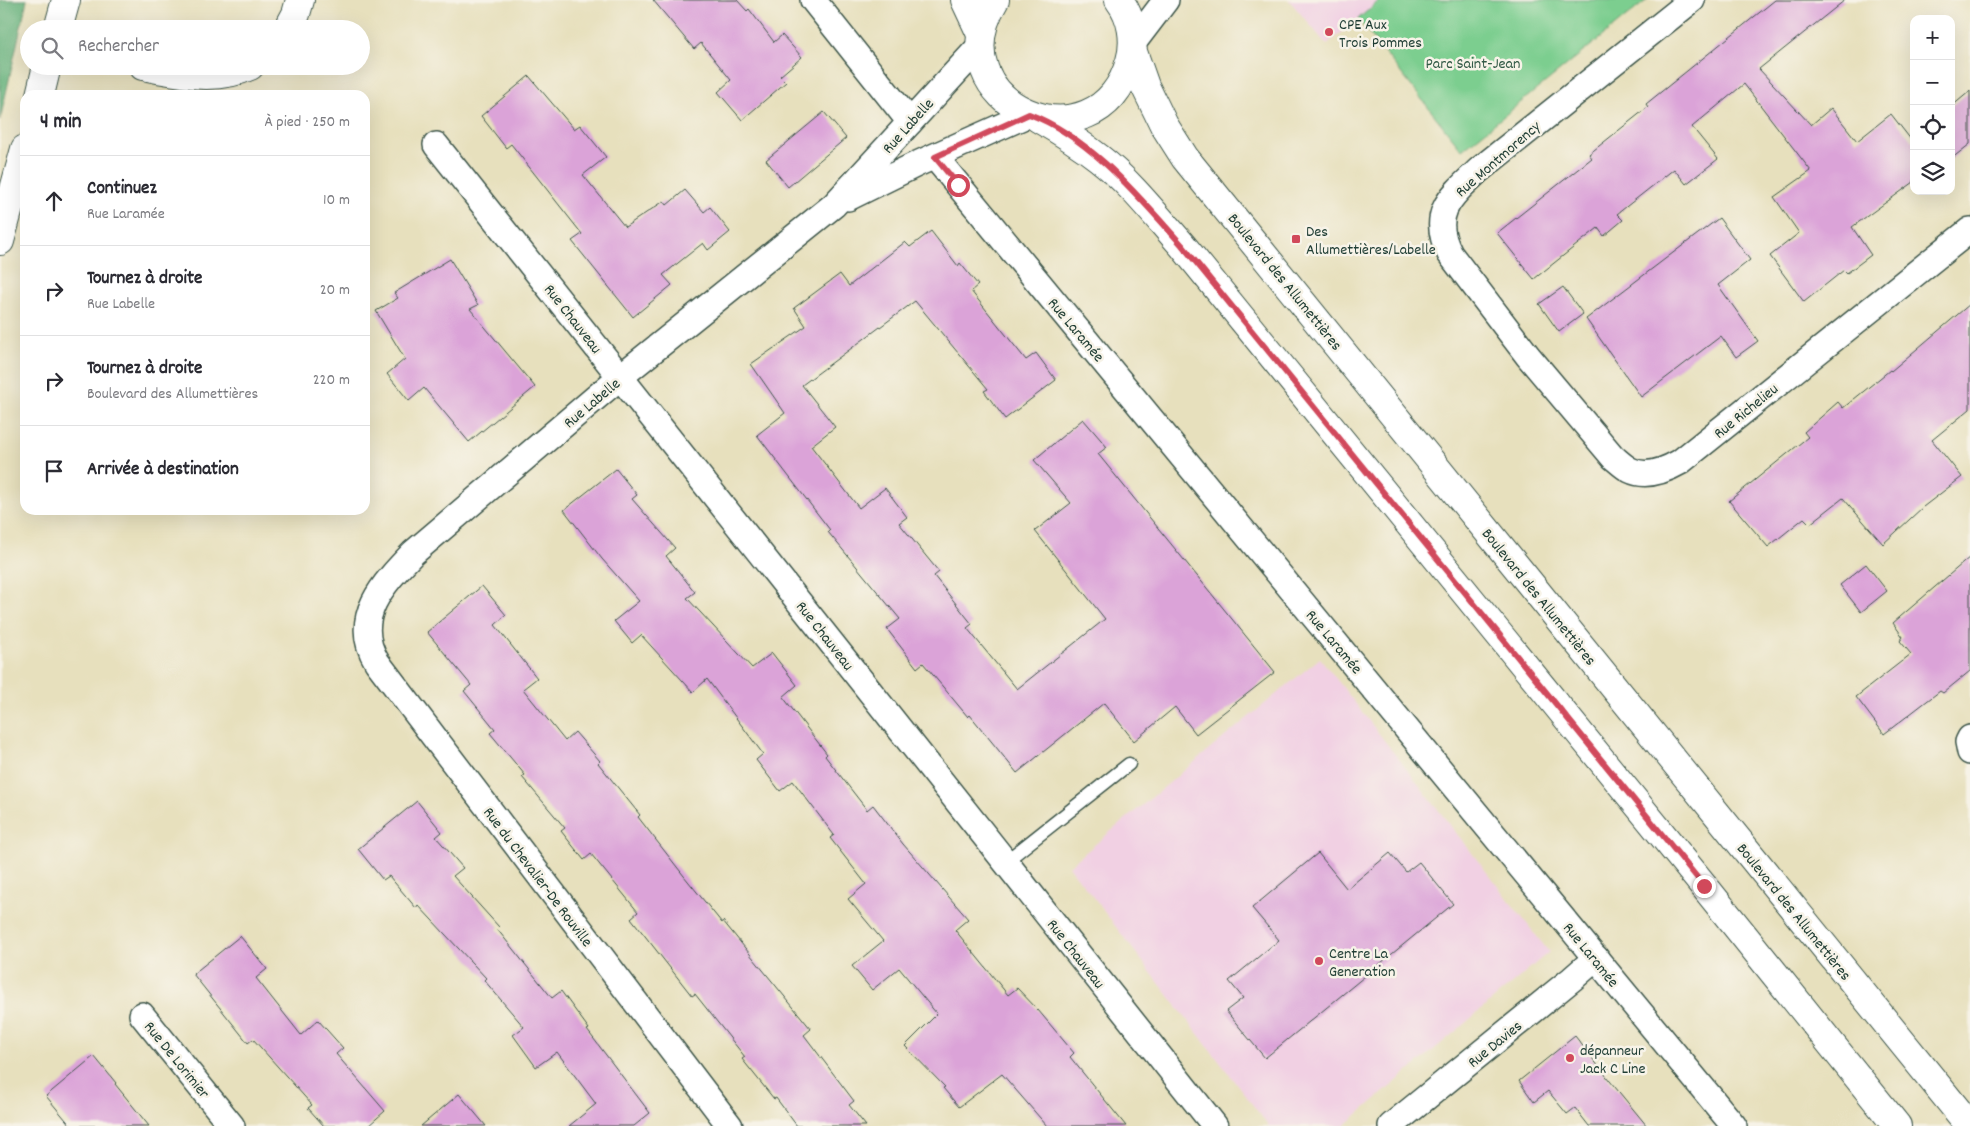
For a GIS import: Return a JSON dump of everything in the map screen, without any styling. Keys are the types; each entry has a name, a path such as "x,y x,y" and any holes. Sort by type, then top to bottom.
{"main road":[{"path":"60,20 66,0"},
{"path":"293,20 300,0"},
{"path":"965,0 981,40 983,63 990,80 1000,94 1013,106 1074,139 1101,159 1182,245 1698,878 1897,1126"},
{"path":"981,40 987,13 995,0"},
{"name":"Boulevard des Allumettières","path":"1119,0 1130,21 1133,47 1145,86 1164,125 1185,158 1970,1126"},
{"path":"1034,116 1064,120 1089,113 1111,98 1126,77 1133,47"},
{"path":"41,90 45,75"},
{"path":"0,242 20,168"}],"street":[{"path":"813,0 910,122"},
{"path":"1133,47 1166,0"},
{"name":"Rue Montmorency","path":"1528,356 1450,254 1443,241 1442,213 1450,198 1479,170 1692,0"},
{"name":"Rue Labelle","path":"368,618 374,599 389,578 413,553 620,377 834,205 910,122 981,40"},
{"name":"Rue Labelle","path":"834,205 935,157 1034,116"},
{"name":"Rue Chauveau","path":"436,145 1215,1126"},
{"name":"Rue Laramée","path":"935,157 1734,1126"},
{"name":"Rue Richelieu","path":"1528,356 1613,458 1630,470 1641,473 1666,470 1680,462 1970,230"},
{"name":"Rue du Chevalier-De Rouville","path":"368,618 370,650 377,662 730,1126"},
{"name":"Rue Davies","path":"1391,1126 1596,958"},
{"name":"Rue De Lorimier","path":"142,1015 232,1126"}],"lane":[{"path":"1005,862 1129,764"}],"shaded area":[{"name":"CPE Aux Trois Pommes","path":"1289,0 1380,0 1327,45"},
{"path":"1320,658 1549,952 1344,1126 1269,1126 1069,866"}],"green space":[{"path":"0,0 27,0 22,20 20,20 20,31 0,120"},
{"name":"Parc Saint-Jean","path":"1380,0 1647,0 1462,150 1358,19"}],"building":[{"path":"653,0 737,0 747,11 749,9 774,42 782,35 802,57 780,76 786,82 742,120 718,92 731,80 701,43 694,49"},
{"path":"1775,0 1845,0 1759,69 1811,125 1831,108 1857,141 1891,114 1910,138 1910,185 1852,227 1871,255 1847,273 1844,270 1804,302 1770,256 1799,233 1774,197 1811,171 1744,84 1692,127 1718,159 1686,184 1674,169 1617,214 1623,220 1604,236 1598,228 1534,279 1497,233 1592,158 1589,154 1648,107 1646,104"},
{"path":"529,76 574,129 580,125 606,157 583,175 625,227 664,201 667,205 685,190 704,212 710,207 730,232 708,250 703,243 663,275 672,285 633,317 572,241 582,234 511,144 506,148 481,116"},
{"path":"1970,91 1970,144 1955,156 1955,105"},
{"path":"824,112 846,138 788,187 766,160"},
{"path":"1719,218 1750,260 1718,285 1758,341 1736,357 1721,336 1641,397 1586,319"},
{"path":"931,231 958,266 960,263 978,285 971,291 1026,360 1036,353 1056,380 1005,419 984,391 988,389 915,301 802,385 835,427 811,446 859,508 885,488 907,517 899,523 939,572 934,576 972,624 967,628 1017,689 1105,619 1035,531 1071,503 1034,460 1083,419 1107,447 1098,454 1275,672 1196,734 1175,707 1134,741 1104,703 1017,773 970,715 968,717 923,663 917,668 887,629 900,619 828,532 830,530 757,435 785,413 751,364 806,326 794,308 840,274 849,286 905,242 910,247"},
{"path":"450,259 478,305 470,309 535,387 469,442 424,388 409,401 387,374 405,359 376,311 398,298 394,293"},
{"path":"1563,287 1583,314 1559,332 1539,304"},
{"path":"1970,304 1970,409 1932,440 1962,477 1923,507 1883,544 1843,498 1810,524 1804,518 1768,547 1729,501 1808,437 1804,432 1838,402 1843,408 1891,371"},
{"path":"616,469 637,495 632,499 675,548 666,556 695,592 687,598 752,668 772,653 797,685 783,697 827,754 825,756 867,810 873,805 903,844 968,919 955,930 1008,995 1017,988 1038,1010 1074,1053 1070,1057 1126,1126 1047,1126 1002,1074 959,1107 943,1088 945,1087 905,1046 937,1014 899,968 872,990 852,966 883,941 848,899 866,884 830,838 834,835 793,781 780,791 756,760 763,754 707,679 693,692 641,635 632,643 614,621 639,601 602,559 564,510"},
{"path":"1970,557 1970,671 1943,693 1940,691 1884,734 1856,697 1911,654 1900,641 1903,637 1893,623"},
{"path":"1866,564 1887,591 1861,612 1840,585"},
{"path":"482,586 506,615 495,625 537,678 523,689 565,741 575,732 600,761 598,763 640,815 638,817 684,876 811,1029 804,1035 854,1101 849,1105 866,1126 797,1126 776,1098 774,1099 742,1059 745,1057 695,994 692,996 631,918 638,912 591,854 584,860 561,831 565,828 522,777 525,775 490,733 495,729 464,691 471,685 427,632"},
{"path":"417,801 442,832 436,837 463,868 453,876 499,927 497,929 552,998 561,991 589,1029 587,1030 650,1113 634,1126 569,1126 596,1104 557,1052 536,1067 513,1035 524,1027 484,980 486,978 418,905 416,908 389,876 383,880 358,849"},
{"name":"Centre La Generation","path":"1318,853 1347,889 1390,853 1406,872 1419,862 1453,904 1265,1058 1226,1011 1243,998 1229,981 1279,940 1252,908"},
{"path":"240,936 267,969 256,978 301,1035 318,1020 343,1048 336,1054 385,1111 368,1126 324,1126 308,1108 312,1105 253,1039 248,1043 193,974"},
{"name":"dépanneur Jack C Line","path":"1575,1036 1647,1126 1589,1126 1575,1108 1567,1114 1548,1091 1534,1102 1519,1081"},
{"path":"94,1056 149,1126 71,1126 46,1096"},
{"path":"459,1094 486,1126 421,1126"}],"place":[{"name":"CPE Aux Trois Pommes","path":"1329,32"},
{"name":"Des Allumettières/Labelle","path":"1296,239"},
{"name":"Centre La Generation","path":"1319,961"},
{"name":"dépanneur Jack C Line","path":"1570,1058"}],"route":[{"path":"958,185 935,157 1029,114 1074,139 1101,159 1182,245 1704,886"}]}
